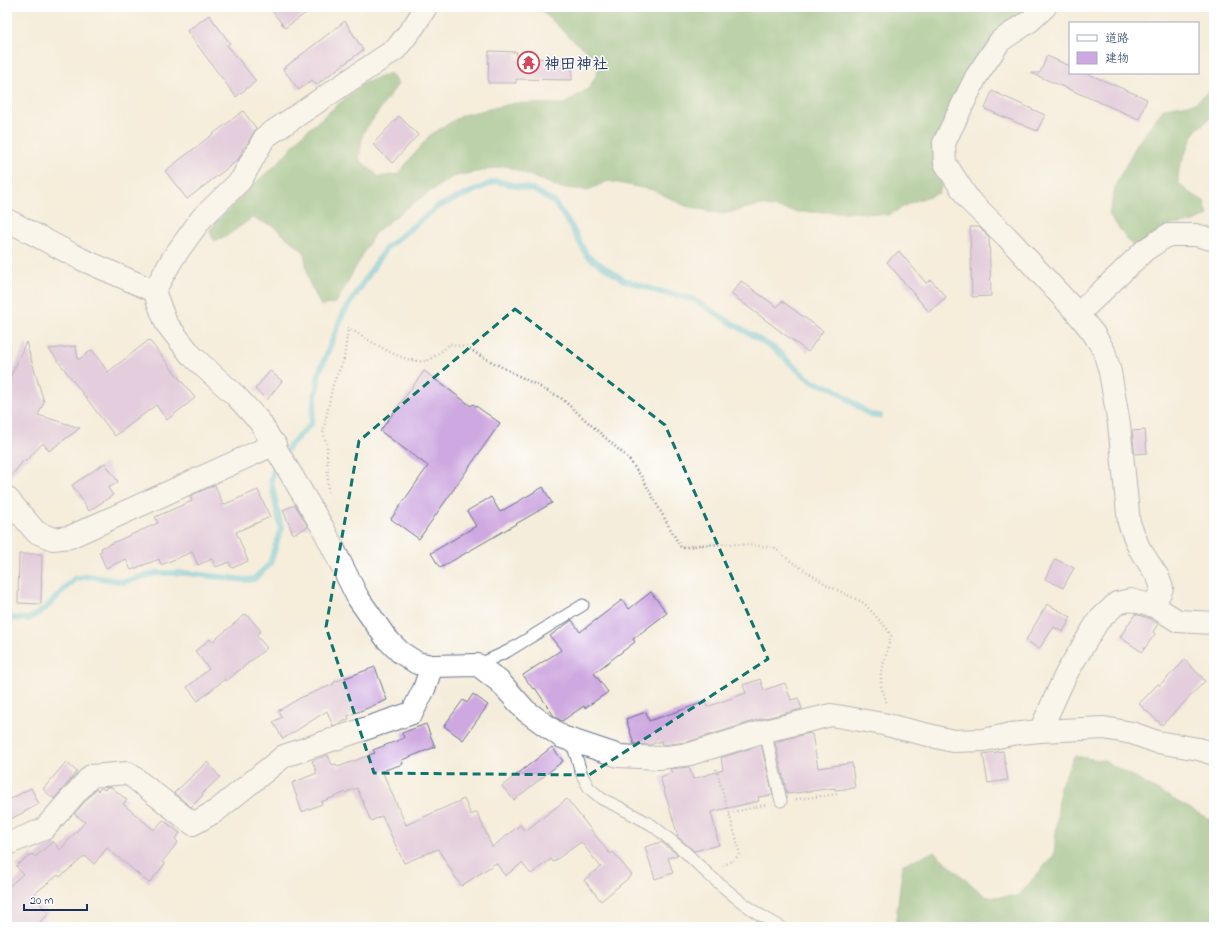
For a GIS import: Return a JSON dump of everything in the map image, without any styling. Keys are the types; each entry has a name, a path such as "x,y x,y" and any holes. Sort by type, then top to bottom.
{"street":[{"path":"154,291 173,258 201,219 241,180 265,137 396,49 414,26 426,7"},
{"path":"1045,7 1030,21 1000,41 976,77 944,143 945,163 969,200 1078,314 1094,334 1104,351 1110,372 1119,424 1129,523 1139,548 1158,577 1162,588 1154,606"},
{"path":"7,220 81,259 154,291 166,323 190,355 236,396 260,422 275,444 323,528 358,598 386,638 400,652 417,663 432,666 478,664 500,682 526,711 556,733 571,740 619,756 637,758 667,757 690,754 765,731 831,715 890,726 953,741 984,740 1011,734 1040,731 1104,728 1132,733 1157,742 1199,749 1214,754"},
{"path":"1078,314 1145,250 1168,234 1196,235 1214,240"},
{"path":"7,498 36,532 53,539 70,537 275,444"},
{"path":"1040,731 1066,674 1098,621 1117,602 1131,600 1154,606 1178,622 1214,623"},
{"path":"7,844 44,829 91,776 128,773 193,824 216,811 284,756 412,714 424,689 432,666"}],"lane":[{"path":"478,664 508,652 583,605"},
{"path":"765,731 781,801"},
{"path":"571,740 582,775 589,788 602,800 619,807 652,825 684,851 709,875 739,900 757,913 781,927"}],"path":[{"path":"323,528 327,504 328,476 327,445 323,433 333,384 344,359 348,328 394,354 413,361 425,361 450,344 468,348 561,398 628,458 641,476 682,548 700,544 750,545 776,548 789,560 827,585 864,603 888,630 891,636 881,673 880,686 887,702 890,726"},
{"path":"709,875 739,855 739,848 710,747"}],"highlighted area":[{"path":"515,309 665,425 768,659 589,775 374,773 326,627 359,441"}],"green space":[{"path":"541,7 1038,7 935,139 933,161 945,176 939,193 912,202 889,215 853,212 798,212 760,205 723,214 686,206 653,190 608,181 588,190 561,188 506,166 452,177 406,208 374,234 336,303 321,306 309,282 304,252 273,226 252,218 228,235 214,241 209,230 247,190 277,164 302,135 362,84 390,73 398,84 363,133 359,159 379,177 398,174 430,135 463,115 515,103 564,104 589,88 598,72 593,56 574,41 541,10"},
{"path":"1214,87 1214,115 1195,131 1179,168 1178,182 1187,191 1204,201 1208,216 1193,222 1171,225 1134,248 1109,215 1116,184 1137,144 1164,108 1195,103"},
{"path":"1074,756 1105,761 1214,822 1214,927 895,927 903,864 934,852 986,897 1018,896 1054,855 1060,787"}],"building":[{"path":"269,7 314,7 285,28"},
{"path":"209,15 230,43 227,45 256,81 236,97 187,31"},
{"path":"345,21 363,50 316,85 312,80 299,90 283,69"},
{"path":"489,51 517,52 516,58 572,59 572,80 516,79 516,83 488,83"},
{"path":"1047,56 1069,66 1069,74 1088,74 1147,99 1139,119 1031,73 1040,73"},
{"path":"992,91 1045,115 1037,131 985,109"},
{"path":"243,111 256,128 246,146 242,149 243,150 238,160 187,199 165,171"},
{"path":"399,116 418,135 392,163 373,144"},
{"path":"970,227 979,227 989,237 991,296 972,297"},
{"path":"899,251 926,283 931,280 946,297 929,312 887,262"},
{"path":"741,281 777,307 782,301 823,331 808,352 731,294"},
{"path":"149,340 195,398 167,420 156,405 115,436 49,349 76,346 78,360 92,350 108,372"},
{"path":"26,342 44,402 38,415 80,428 49,451 43,443 26,461 24,460 7,481 7,385"},
{"path":"270,371 282,381 267,400 255,389"},
{"path":"424,371 471,406 473,404 500,423 419,539 391,519 428,466 380,431"},
{"path":"1145,430 1147,453 1135,454 1132,431"},
{"path":"105,463 118,482 108,488 113,495 89,511 72,485"},
{"path":"215,485 223,505 258,490 270,517 236,532 248,561 232,568 229,562 216,567 212,559 198,565 192,552 161,565 159,559 131,570 126,559 106,568 99,552 102,551 101,548 158,523 155,517 192,501 190,496"},
{"path":"543,487 552,503 440,568 431,553 476,526 467,511 491,497 500,512"},
{"path":"295,505 308,527 293,534 283,510"},
{"path":"19,554 42,554 41,604 18,603"},
{"path":"1055,559 1074,568 1063,588 1045,579"},
{"path":"651,592 667,613 633,639 635,642 594,673 608,692 585,708 584,706 562,721 554,716 535,688 533,689 523,675 561,650 550,636 572,620 580,632 622,600 629,609"},
{"path":"1047,604 1071,617 1063,632 1054,627 1039,649 1026,640"},
{"path":"246,614 261,631 256,635 267,648 198,701 187,687 209,669 195,651 210,639 212,642"},
{"path":"1135,614 1149,618 1158,624 1153,632 1155,634 1142,652 1120,637"},
{"path":"1185,660 1205,681 1162,725 1139,704 1158,684 1160,685"},
{"path":"375,667 387,700 348,716 349,719 333,726 327,711 283,739 273,722 282,717 278,711 300,698 334,684 334,682"},
{"path":"760,679 764,690 785,683 791,700 798,698 802,709 761,719 687,742 662,745 661,741 650,745 634,744 626,719 646,712 649,721 705,702 707,707 746,693 743,685"},
{"path":"473,694 488,705 463,740 444,726 463,700 467,703"},
{"path":"426,724 435,747 402,760 403,764 382,771 406,825 464,799 471,815 477,812 492,847 520,825 525,831 567,799 610,854 613,852 632,875 601,901 584,880 601,867 581,842 553,862 551,859 531,874 522,863 505,876 496,863 461,886 438,849 404,863 382,816 371,821 357,788 321,802 322,804 302,812 292,783 317,773 312,761 328,755 332,765 336,764 338,767 375,753 373,750 404,738 402,733"},
{"path":"810,733 812,734 818,768 852,763 855,788 835,790 835,788 787,794 775,742"},
{"path":"761,745 773,795 758,797 759,801 711,812 719,845 694,851 677,836 660,777 672,773 670,769 689,767 693,779 723,770 721,758"},
{"path":"552,747 563,761 514,800 502,786"},
{"path":"1003,751 1008,780 988,783 983,754"},
{"path":"66,762 77,772 54,799 43,789"},
{"path":"207,762 220,777 191,807 174,793"},
{"path":"107,787 111,787 127,800 123,804 154,830 163,820 180,833 175,839 178,842 162,862 165,864 149,883 107,848 94,864 85,856 60,877 58,875 33,895 49,914 34,927 7,927 7,888 23,874 16,866 32,854 35,857 53,841 60,850 85,822 74,814 96,789 98,791 101,788 105,790"},
{"path":"31,788 39,804 7,821 7,801"},
{"path":"661,842 678,855 668,858 673,873 655,879 645,847"}],"waterway":[{"path":"284,454 291,444 311,424 319,373 343,314 386,248 437,207 496,181 534,190 554,202 571,226 587,256 624,280 657,291 692,299 775,349 813,382 833,388 870,415 880,416"},
{"path":"7,618 29,619 46,608 74,579 89,576 123,582 156,573 185,573 246,580 254,579 270,564 281,528 271,481 274,468 279,461"}],"place":[{"name":"神田神社","path":"529,63"}]}
